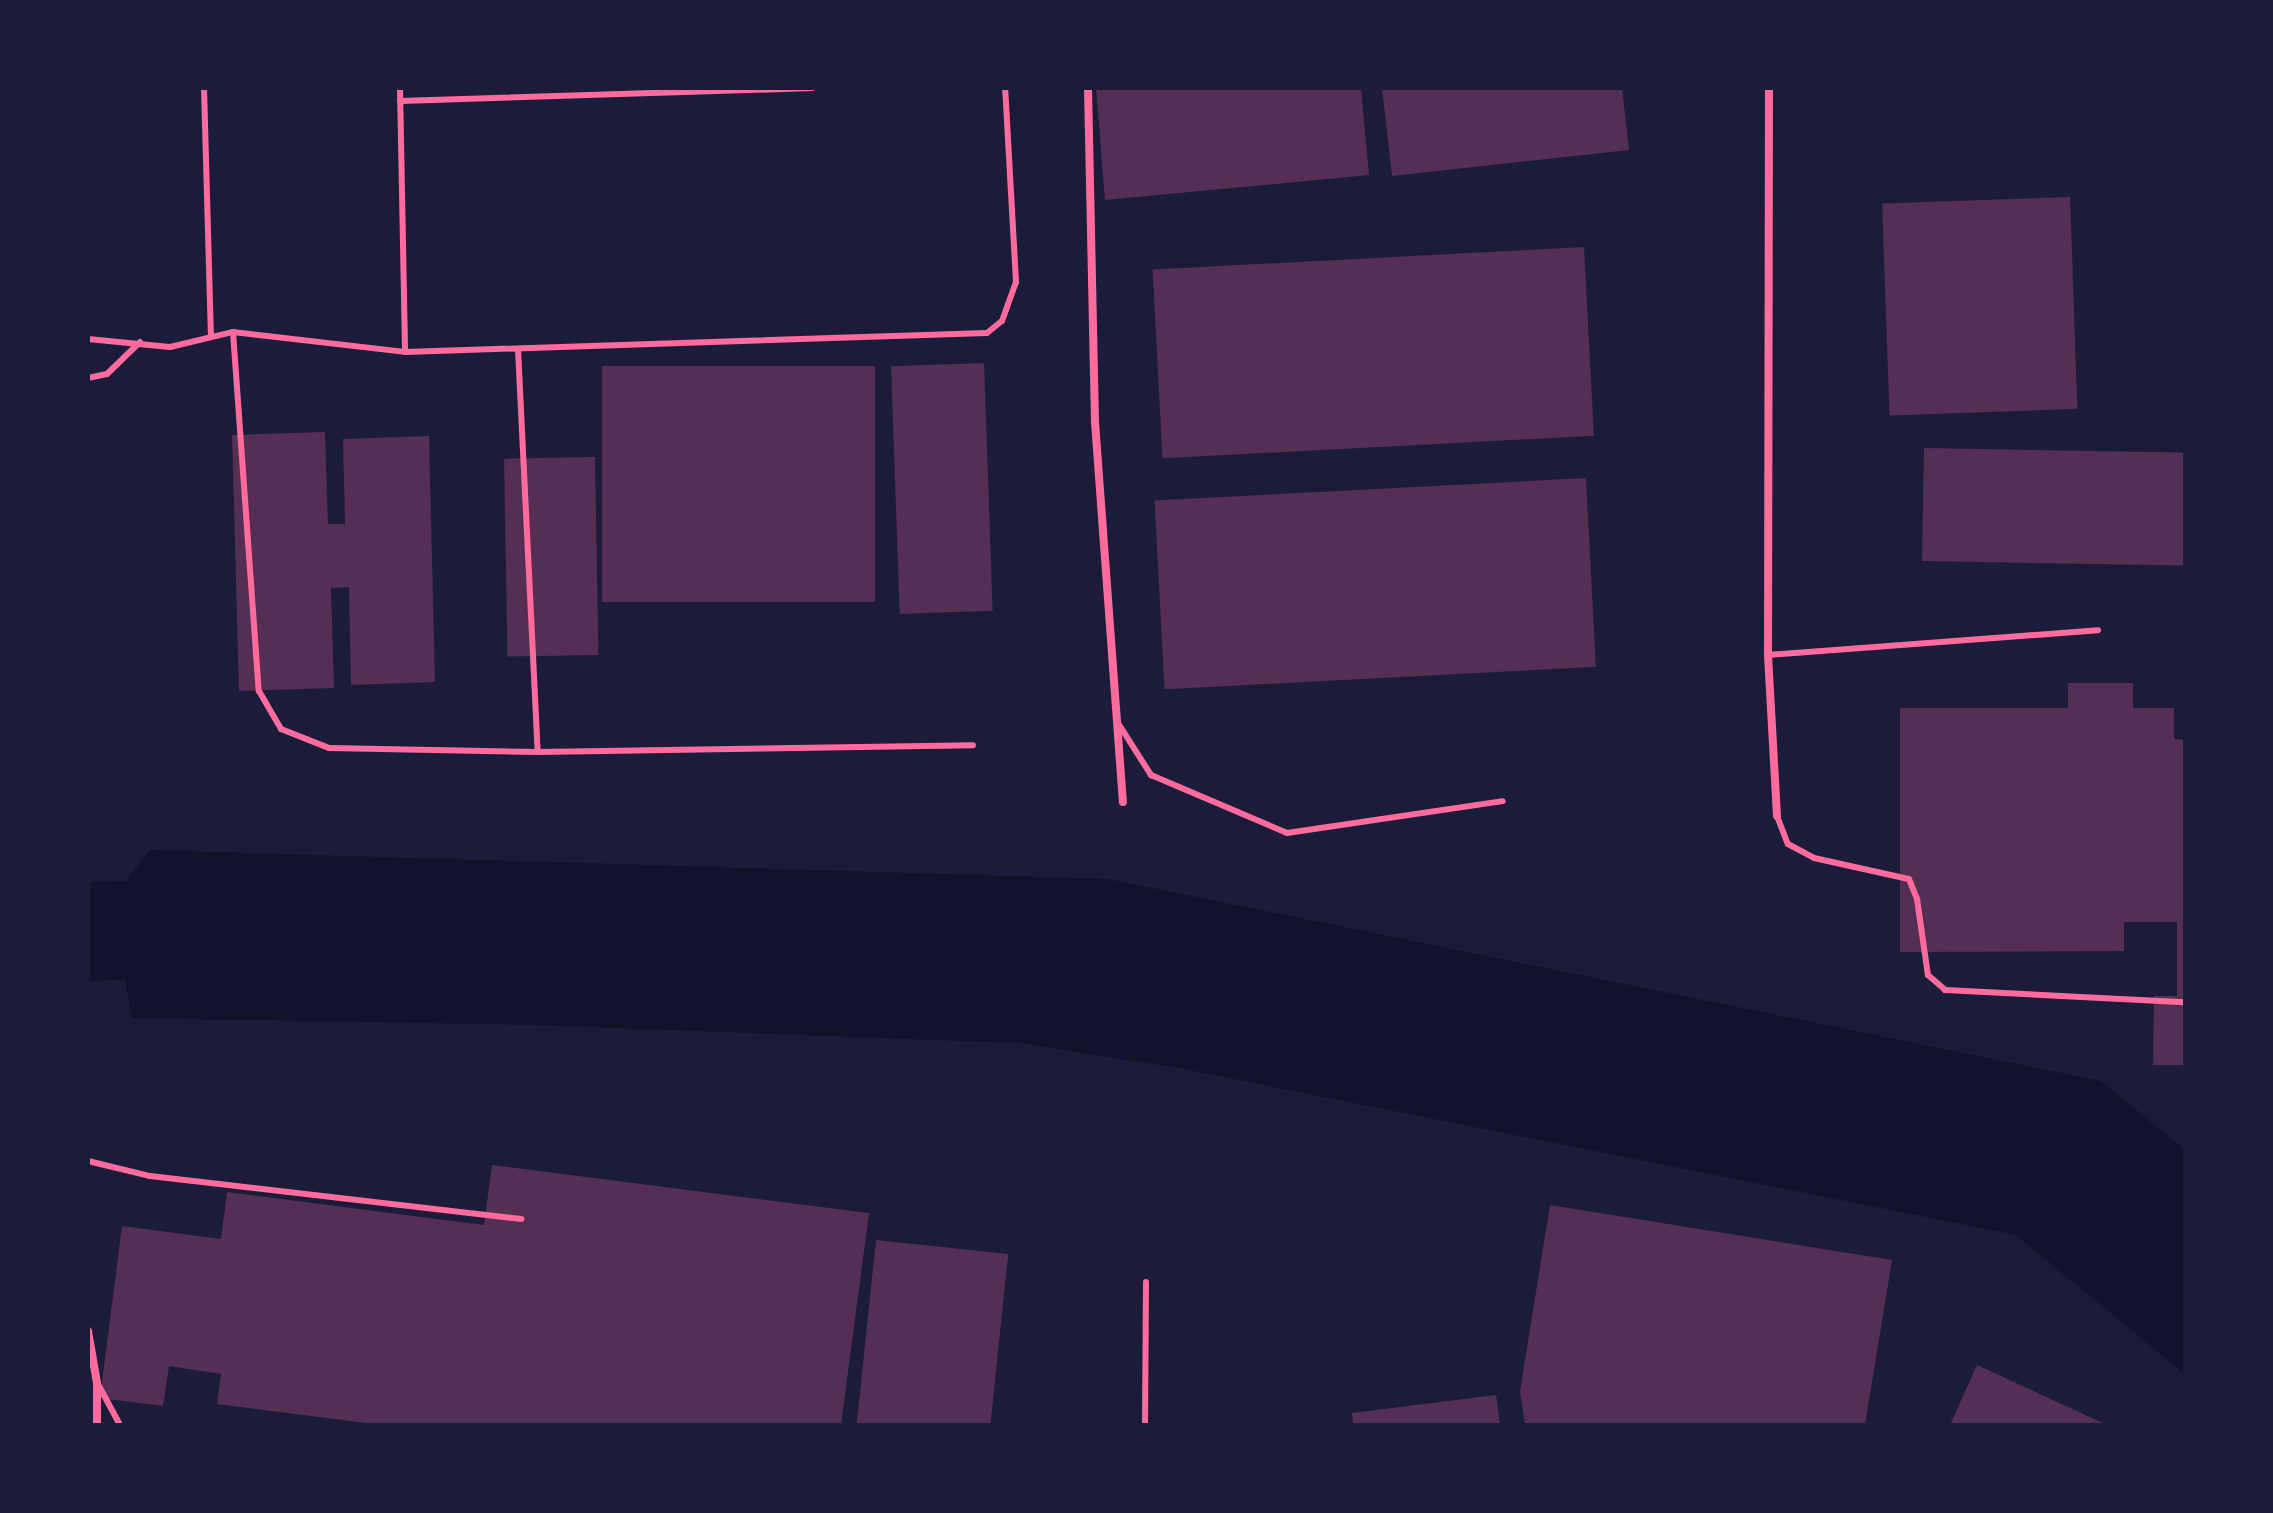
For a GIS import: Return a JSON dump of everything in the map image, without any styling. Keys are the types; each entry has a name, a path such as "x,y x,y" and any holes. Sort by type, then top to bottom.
{"street":[{"path":"1088,88 1095,422 1123,802"},
{"path":"1769,88 1768,655 1777,816"},
{"path":"88,1331 97,1383 97,1425"}],"lane":[{"path":"204,88 211,334"},
{"path":"400,88 405,352"},
{"path":"400,101 812,88"},
{"path":"88,339 170,347 211,334 233,332 405,352 965,338 987,333 1002,321 1016,282 1005,88"},
{"path":"233,332 259,691 281,729 329,748 538,752 973,745"},
{"path":"88,378 107,374 140,342"},
{"path":"518,349 538,752"},
{"path":"1768,655 2098,630"},
{"path":"1116,720 1151,775 1287,833 1503,801"},
{"path":"1777,816 1788,844 1814,858 1909,879 1928,975 1945,990 2185,1002"},
{"path":"88,1161 150,1176 522,1219"},
{"path":"1145,1425 1146,1282"},
{"path":"97,1383 120,1425"}],"shaded area":[{"path":"150,850 1108,879 2101,1081 2185,1150 2185,1374 2016,1235 1179,1068 1020,1043 536,1025 132,1018 125,980 88,981 88,882 126,881"}],"building":[{"path":"1096,88 1361,88 1369,175 1105,200"},
{"path":"1382,88 1622,88 1629,150 1392,176"},
{"path":"2070,197 2077,409 1890,415 1882,204"},
{"path":"1584,247 1594,436 1162,458 1153,270"},
{"path":"984,363 993,611 900,614 891,366"},
{"path":"602,366 875,366 875,602 602,602"},
{"path":"325,432 328,524 345,524 343,439 429,436 435,682 351,685 349,587 331,588 334,688 239,691 232,435"},
{"path":"1924,448 2185,453 2183,566 1922,561"},
{"path":"595,457 598,655 507,657 504,459"},
{"path":"1586,478 1596,667 1164,689 1155,501"},
{"path":"2068,683 2133,683 2133,708 2174,708 2174,739 2185,740 2185,1065 2153,1065 2154,996 2177,996 2177,922 2124,922 2124,951 1900,952 1900,708 2068,708"},
{"path":"492,1165 869,1213 841,1425 382,1425 217,1404 221,1374 169,1366 163,1406 100,1398 122,1226 221,1239 227,1192 484,1225"},
{"path":"1550,1205 1892,1260 1865,1425 1525,1425 1520,1391"},
{"path":"876,1240 1008,1254 990,1425 857,1425"},
{"path":"1977,1365 2107,1425 1950,1425"},
{"path":"1496,1395 1500,1425 1353,1425 1352,1413"}]}
